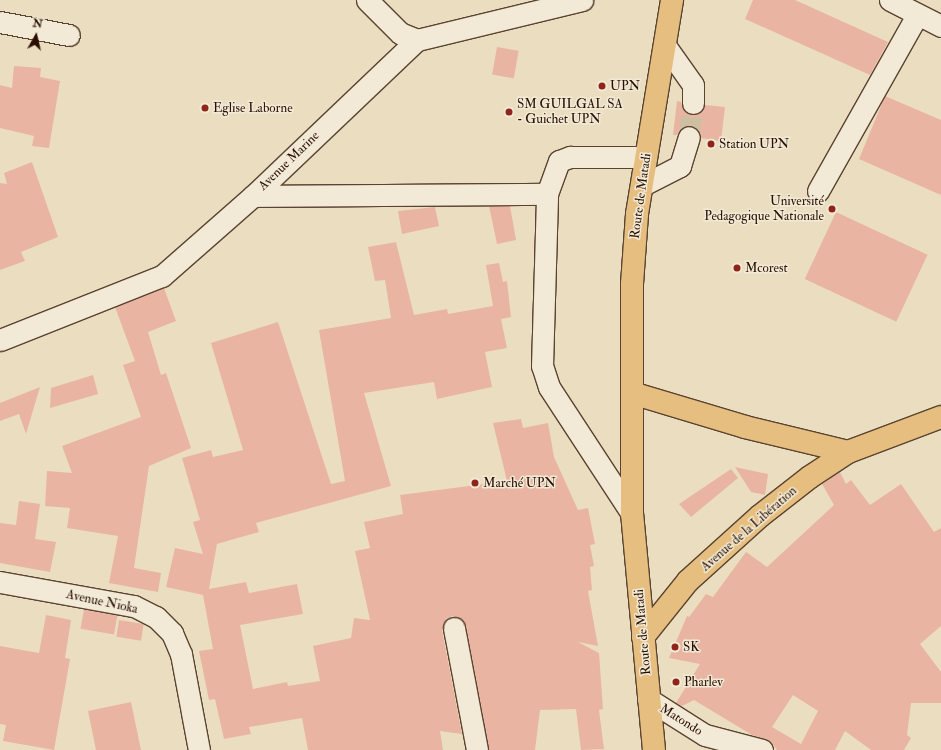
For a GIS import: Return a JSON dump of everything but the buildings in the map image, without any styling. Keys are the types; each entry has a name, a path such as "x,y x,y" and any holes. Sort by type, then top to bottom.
{"main road":[{"name":"Route de Matadi","path":"654,750 648,699 632,514 632,284 641,186 672,0"},
{"path":"632,393 745,428 848,452"},
{"name":"Avenue de la Libération","path":"643,637 688,581 760,516 848,452 941,417"}],"street":[{"path":"367,0 400,33 417,40"},
{"name":"Avenue Marine","path":"0,340 162,276 253,196 417,40 582,0"},
{"path":"890,0 941,26"},
{"path":"818,191 917,14"},
{"path":"0,22 69,35"},
{"path":"664,44 693,85 693,103"},
{"path":"641,186 680,166 689,137"},
{"path":"632,514 549,387 542,366 547,194 559,161 570,157 646,157"},
{"path":"253,196 547,194"},
{"name":"Avenue Nioka","path":"0,582 134,606 156,617 172,633 181,654 199,750"},
{"path":"454,628 477,750"},
{"name":"Matondo","path":"648,699 705,735 762,750"}],"tunnel":[{"path":"689,137 693,103"}],"place":[{"name":"UPN","path":"602,86"},
{"name":"Eglise Laborne","path":"205,108"},
{"name":"SM GUILGAL SA - Guichet UPN","path":"509,112"},
{"name":"Station UPN","path":"711,144"},
{"name":"Université Pedagogique Nationale","path":"832,209"},
{"name":"Mcorest","path":"737,268"},
{"name":"Marché UPN","path":"475,483"},
{"name":"SK","path":"675,647"},
{"name":"Pharlev","path":"676,682"}]}
